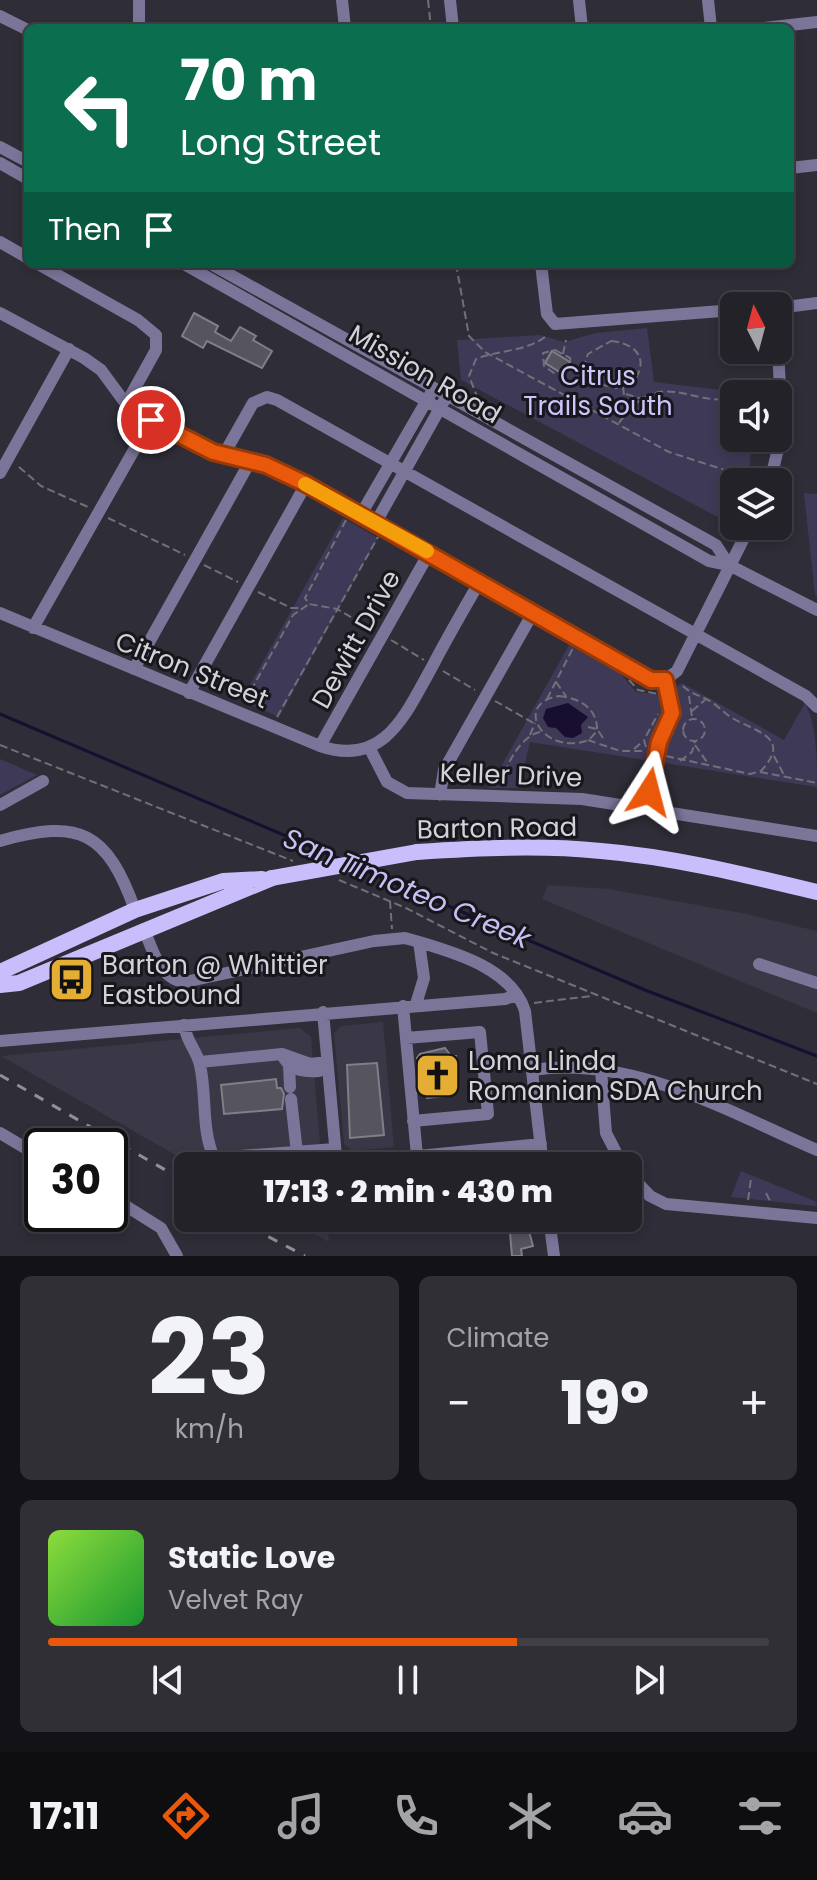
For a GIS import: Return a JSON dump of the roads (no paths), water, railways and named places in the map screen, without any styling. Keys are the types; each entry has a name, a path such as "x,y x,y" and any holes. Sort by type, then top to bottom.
{"main road":[{"name":"Barton Road","path":"0,972 135,910 223,881 272,878 417,852 535,848 600,851 725,869 817,892"},
{"name":"Barton Road","path":"0,985 19,983 272,878"}],"street":[{"path":"139,0 139,24"},
{"path":"342,0 345,24"},
{"path":"450,0 453,24"},
{"path":"579,0 582,24"},
{"path":"708,0 711,24"},
{"path":"0,16 24,28"},
{"path":"794,25 817,22"},
{"path":"0,147 24,160"},
{"path":"0,163 24,177"},
{"path":"794,168 817,165"},
{"path":"0,242 24,256"},
{"path":"45,268 138,320 156,335 156,350 126,404"},
{"name":"Mission Road","path":"191,268 709,561 729,565 817,610"},
{"name":"Mission Road","path":"218,268 716,545 729,565"},
{"path":"541,268 547,314 555,324 720,311"},
{"path":"792,306 817,303"},
{"path":"0,313 69,349 101,370 126,404 151,420 223,456 251,460 306,484 360,516 377,530 429,553 664,687 672,713 656,753 647,808"},
{"path":"0,473 69,349"},
{"path":"773,468 782,432 779,364"},
{"path":"360,516 434,386"},
{"path":"377,530 404,471 447,393"},
{"path":"223,456 253,403 267,397 806,696 817,707"},
{"path":"33,628 151,420"},
{"path":"134,669 251,460"},
{"path":"189,693 306,484"},
{"path":"664,687 677,671 742,540"},
{"name":"Dewitt Drive","path":"320,746 429,553"},
{"path":"369,747 385,738 404,717 480,581"},
{"path":"440,795 444,770 534,611"},
{"name":"Citron Street","path":"0,613 320,746 346,752 369,747"},
{"name":"Keller Drive","path":"369,747 382,775 394,788 440,795 582,799 817,836"},
{"path":"0,805 43,781"},
{"path":"0,841 39,830 61,830 90,838 112,858 135,910"},
{"path":"144,929 169,978 185,982 393,938 419,942 478,963 520,1000 533,1070 542,1152"},
{"path":"416,1004 424,978 419,942"},
{"path":"759,964 817,983"},
{"path":"0,1041 416,1004 520,1000"},
{"path":"403,1006 417,1152"},
{"path":"323,1012 335,1152"},
{"path":"184,1025 187,1043 200,1062 207,1142 211,1152"},
{"path":"406,1038 480,1032 487,1100 488,1114 413,1121"},
{"path":"200,1062 285,1060 328,1066"},
{"path":"285,1060 297,1152"},
{"path":"533,1070 601,1070 684,1093 817,1150"},
{"path":"601,1070 606,1133 616,1152"},
{"path":"0,1134 24,1148"},
{"path":"458,1152 541,1144"},
{"path":"306,1152 335,1149"},
{"path":"642,1188 650,1196 666,1204 817,1218"},
{"path":"128,1207 161,1228 177,1256"},
{"path":"551,1232 554,1256"}],"waterway":[{"name":"San Timoteo Creek","path":"0,714 340,859"},
{"name":"San Timoteo Creek","path":"362,869 645,990 817,1056"}],"railway":[{"path":"0,1075 174,1175"},
{"path":"260,1232 305,1256"}],"place":[{"name":"Barton @ Whittier Eastbound","path":"71,980"},
{"name":"Loma Linda Romanian SDA Church","path":"437,1076"}],"park label":[{"name":"Citrus Trails South","path":"598,391"}]}
